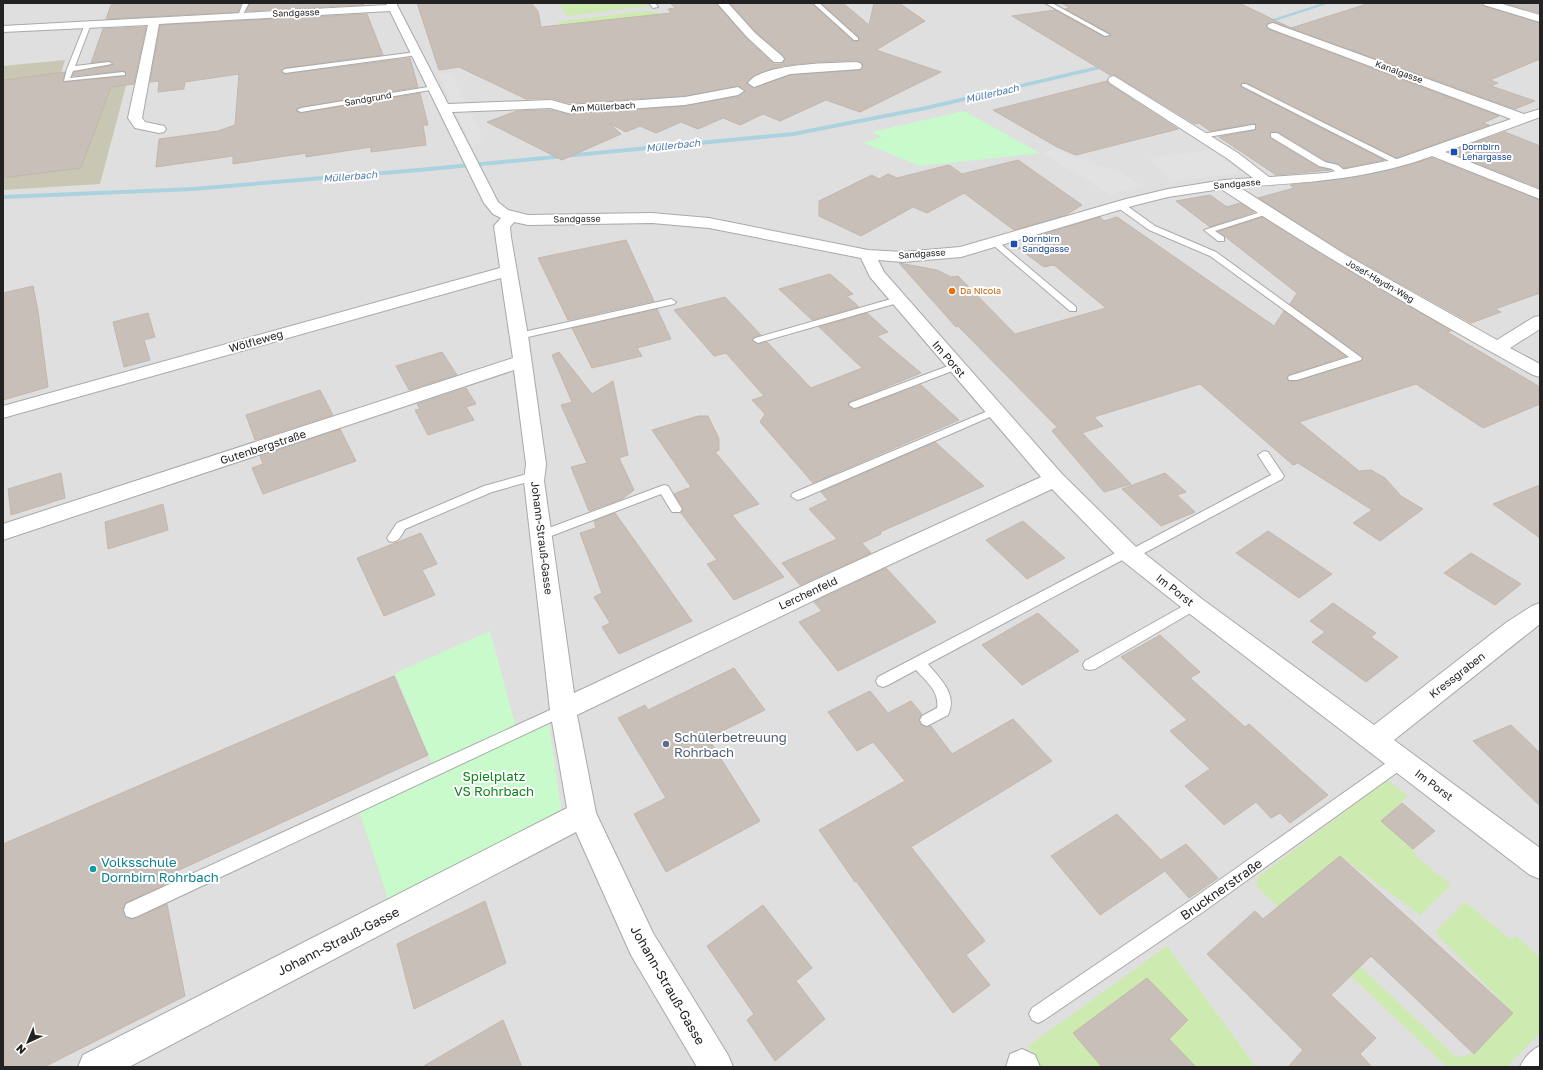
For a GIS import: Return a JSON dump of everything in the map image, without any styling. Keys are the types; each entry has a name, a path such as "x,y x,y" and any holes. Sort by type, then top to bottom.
{"street":[{"path":"722,3 751,35 778,59"},
{"path":"1488,3 1540,18"},
{"name":"Sandgasse","path":"3,29 393,5 416,54 494,208 510,217 528,220 652,218 709,223 868,255 903,257 954,252 996,243 1168,193 1224,184 1326,177 1400,163 1540,113"},
{"path":"154,20 134,118 140,125 159,129"},
{"name":"Kanalgasse","path":"1273,26 1524,119"},
{"name":"Am Müllerbach","path":"443,108 551,104 568,109 685,102 738,91 734,87 738,83 754,83 766,77 804,68 856,66"},
{"name":"Sandgasse","path":"1114,80 1233,156 1266,181"},
{"path":"1434,152 1540,195"},
{"name":"Josef-Haydn-Weg","path":"1224,184 1294,231 1497,348 1540,371"},
{"name":"Johann-Strauß-Gasse","path":"510,217 502,226 519,336 536,464 534,476 563,710 582,814 642,944 716,1067"},
{"name":"Im Porst","path":"868,255 876,274 1055,480 1129,553 1194,605 1540,865"},
{"name":"Wölfleweg","path":"3,412 509,271"},
{"path":"1497,348 1540,321"},
{"name":"Gutenbergstraße","path":"3,532 522,361"},
{"name":"Lerchenfeld","path":"563,710 819,588 1055,480"},
{"name":"Kressgraben","path":"1375,740 1515,628 1540,612"},
{"name":"Johann-Strauß-Gasse","path":"95,1067 582,814"}],"lane":[{"path":"240,15 246,3"},
{"path":"816,3 856,39"},
{"path":"1048,3 1107,35"},
{"path":"88,24 66,80 123,74"},
{"path":"286,71 416,54"},
{"path":"70,69 109,64"},
{"path":"1244,85 1400,163"},
{"name":"Sandgrund","path":"301,110 434,88"},
{"path":"1202,136 1252,127"},
{"path":"1274,135 1322,164 1336,167 1345,174"},
{"path":"1120,206 1152,228 1213,254 1357,358 1293,378"},
{"path":"1221,238 1208,230 1267,213"},
{"path":"996,243 1073,309"},
{"path":"758,340 898,300"},
{"path":"519,336 671,302"},
{"path":"854,405 956,366"},
{"path":"797,496 995,411"},
{"path":"883,681 1278,476 1264,455"},
{"path":"393,538 401,526 488,489 534,476"},
{"path":"542,535 664,489 676,509"},
{"path":"1090,665 1194,605"},
{"path":"918,662 940,689 945,701 943,711 927,720"},
{"path":"132,910 563,710"},
{"name":"Brucknerstraße","path":"1038,1014 1197,906 1401,761"},
{"path":"1529,1067 1540,1055"}],"shaded area":[{"path":"3,3 1540,3 1540,1067 3,1067"},
{"path":"65,60 58,84 128,78 100,184 3,190 3,66"},
{"path":"451,73 485,142 471,144 439,75"},
{"path":"722,86 725,91 671,98 580,105 579,99"},
{"path":"1055,149 1123,174 1141,185 1111,195 1042,153"},
{"path":"1212,150 1239,171 1234,174 1172,181 1148,158"}],"green space":[{"path":"559,3 645,3 648,6 567,16"},
{"path":"713,3 745,36 685,44 558,25 558,22 561,21 646,11 659,13 673,30"},
{"path":"964,111 1040,153 920,166 863,143 882,137 872,132"},
{"name":"Spielplatz VS Rohrbach","path":"490,631 517,731 548,717 562,814 388,899 359,811 436,774 395,673"},
{"path":"1387,780 1408,796 1381,821 1413,849 1417,857 1451,885 1420,915 1340,856 1294,904 1456,1057 1474,1054 1513,1013 1435,932 1465,902 1510,939 1516,936 1540,957 1540,1033 1507,1067 1447,1067 1256,886 1258,877"},
{"path":"1167,946 1256,1067 1041,1067 1028,1046"}],"building":[{"path":"126,3 241,3 238,12 106,19 111,5"},
{"path":"250,3 363,3 364,5 246,11"},
{"path":"417,3 531,3 538,11 541,27 671,13 668,9 675,8 670,3 716,3 746,38 774,64 782,64 785,58 756,32 730,3 812,3 854,42 859,41 859,37 821,3 843,3 869,25 874,3 899,3 925,21 876,50 941,72 860,112 826,100 780,121 763,114 740,125 723,118 698,129 681,122 656,133 640,126 626,132 609,123 621,134 562,160 487,122 517,111 550,110 568,114 685,106 738,96 745,91 738,86 685,96 569,103 551,98 526,99 459,67 439,70","holes":["856,60 863,65 860,70 790,75 755,88 746,83 755,75 781,66 815,62"]},
{"path":"1061,3 1239,3 1291,28 1370,3 1482,3 1484,6 1540,23 1540,59 1490,80 1498,83 1491,86 1535,101 1515,109 1274,22 1269,23 1266,26 1268,29 1499,116 1483,123 1489,125 1396,158 1247,83 1242,82 1241,87 1384,160 1344,168 1338,164 1326,161 1278,132 1271,132 1270,138 1318,167 1331,170 1276,175 1219,137 1255,130 1256,124 1210,131 1199,123 1195,124 1115,75 1110,75 1012,16 1055,10 1104,37 1111,36 1111,34 1065,9 1070,8"},
{"path":"1504,3 1540,3 1540,13"},
{"path":"367,14 383,55 285,68 281,71 285,74 410,58 418,87 301,107 296,111 301,113 420,93 428,125 423,125 426,145 371,152 371,147 306,157 306,153 233,164 233,156 156,167 159,139 218,131 235,125 239,74 185,82 184,89 158,92 159,81 150,82 160,25"},
{"path":"146,27 134,84 111,87 81,168 3,178 3,80 65,72 64,82 125,76 126,73 123,71 72,76 74,72 113,65 109,61 91,63 103,29"},
{"path":"1107,81 1109,84 1178,129 1076,155 1057,147 993,110"},
{"path":"1505,132 1540,146 1540,188 1449,152"},
{"path":"1432,158 1540,200 1540,293 1495,309 1501,312 1471,323 1347,254 1258,198 1294,188 1290,185 1361,176"},
{"path":"1018,160 1082,205 1066,215 1014,230 964,193 927,213 913,207 861,236 819,216 819,201 872,175 879,179 888,174 897,178 949,165 962,174"},
{"path":"1210,195 1227,207 1240,203 1254,212 1210,227 1176,201"},
{"path":"1100,217 1104,221 1117,217 1274,326 1284,311 1346,356 1289,375 1287,379 1289,382 1297,381 1361,361 1363,358 1290,304 1297,293 1218,231 1262,217 1451,331 1447,332 1540,387 1540,404 1483,428 1416,384 1299,422 1359,471 1371,470 1385,478 1401,496 1423,509 1380,541 1353,523 1372,510 1298,463 1293,465 1200,384 1094,417 1103,426 1082,433 1131,484 1104,492 1052,431 1057,427 958,326 956,327 899,263 937,270 951,277 958,276 1015,334 1106,308 1054,265 1044,267 1018,248 1033,244 1027,239"},
{"path":"626,240 654,301 568,320 538,258"},
{"path":"830,274 853,294 847,296 859,307 812,320 779,289"},
{"path":"33,286 38,311 48,387 3,400 3,293"},
{"path":"725,297 761,335 754,337 752,341 758,344 767,342 811,388 862,368 819,327 867,313 888,332 877,336 921,373 849,402 848,406 853,409 858,408 921,385 959,420 813,483 760,422 765,414 752,400 764,396 726,353 714,356 674,310"},
{"path":"657,309 671,339 637,348 642,356 592,368 572,328"},
{"path":"148,313 155,337 144,340 150,360 124,367 113,322"},
{"path":"442,352 457,375 409,390 396,366"},
{"path":"559,352 592,394 613,381 628,455 619,458 634,490 622,499 589,511 571,467 587,463 561,405 572,402 552,355"},
{"path":"466,388 476,404 466,407 474,420 428,435 415,410 420,409 417,404"},
{"path":"320,390 333,415 255,440 246,415"},
{"path":"698,416 708,416 719,439 719,450 715,452 759,504 732,515 784,577 734,600 707,564 717,560 681,513 683,508 674,494 691,487 652,430"},
{"path":"340,429 356,461 263,494 252,468 263,464 260,456"},
{"path":"935,442 984,486 880,532 881,534 862,543 871,553 800,585 782,563 837,539 809,509 828,500 821,492"},
{"path":"61,473 65,498 11,515 8,489"},
{"path":"1165,473 1186,492 1177,495 1195,512 1161,526 1122,489"},
{"path":"1540,485 1540,538 1493,504"},
{"path":"163,504 168,530 108,549 105,522"},
{"path":"615,513 692,621 619,654 602,627 610,623 594,597 602,593 580,533 596,528 594,521"},
{"path":"1023,521 1065,558 1027,579 986,540"},
{"path":"1268,531 1332,574 1299,598 1236,553"},
{"path":"421,533 437,564 422,570 435,595 384,616 357,558"},
{"path":"1471,553 1521,584 1495,605 1444,573"},
{"path":"886,568 936,622 838,671 799,622 822,611 814,602"},
{"path":"1333,603 1376,633 1371,637 1398,657 1366,682 1312,642 1325,632 1310,621"},
{"path":"1038,613 1079,651 1022,685 982,645"},
{"path":"1160,635 1200,672 1190,678 1245,727 1249,724 1328,795 1290,823 1280,813 1271,818 1256,802 1224,825 1185,786 1210,769 1170,731 1187,720 1121,657"},
{"path":"734,668 765,710 708,738 760,821 666,872 634,814 666,798 618,718 645,705 648,710"},
{"name":"Volksschule Dornbirn Rohrbach","path":"394,676 428,755 162,878 164,885 125,903 123,910 125,916 132,919 167,904 185,996 44,1067 3,1067 3,844"},
{"path":"870,691 888,713 911,701 922,714 919,719 921,725 926,727 931,726 952,754 1013,719 1052,761 911,847 985,941 966,955 990,985 953,1013 856,881 855,882 819,830 905,781 873,742 857,751 828,712"},
{"path":"1511,725 1540,753 1540,806 1473,741"},
{"path":"1402,803 1435,831 1413,849 1381,821"},
{"path":"1117,814 1161,860 1186,844 1218,878 1189,898 1165,871 1100,915 1051,856"},
{"path":"1340,856 1513,1013 1474,1054 1371,956 1331,995 1376,1038 1360,1054 1372,1067 1288,1067 1303,1050 1207,954 1255,911 1263,919"},
{"path":"485,901 506,963 414,1009 397,944"},
{"path":"763,905 812,968 796,981 825,1019 775,1061 747,1020 754,1014 707,946"},
{"path":"1147,978 1188,1020 1169,1039 1196,1067 1102,1067 1073,1033"},
{"path":"503,1020 522,1067 422,1067"}],"waterway":[{"name":"Müllerbach","path":"1261,24 1328,3"},
{"name":"Müllerbach","path":"3,197 193,189 419,170 793,134 926,108 1111,65"}],"place":[{"name":"Dornbirn Lehargasse","path":"1454,152"},
{"name":"Dornbirn Sandgasse","path":"1014,244"},
{"name":"Da Nicola","path":"952,291"},
{"name":"Schülerbetreuung Rohrbach","path":"666,744"},
{"name":"Volksschule Dornbirn Rohrbach","path":"93,869"}]}
